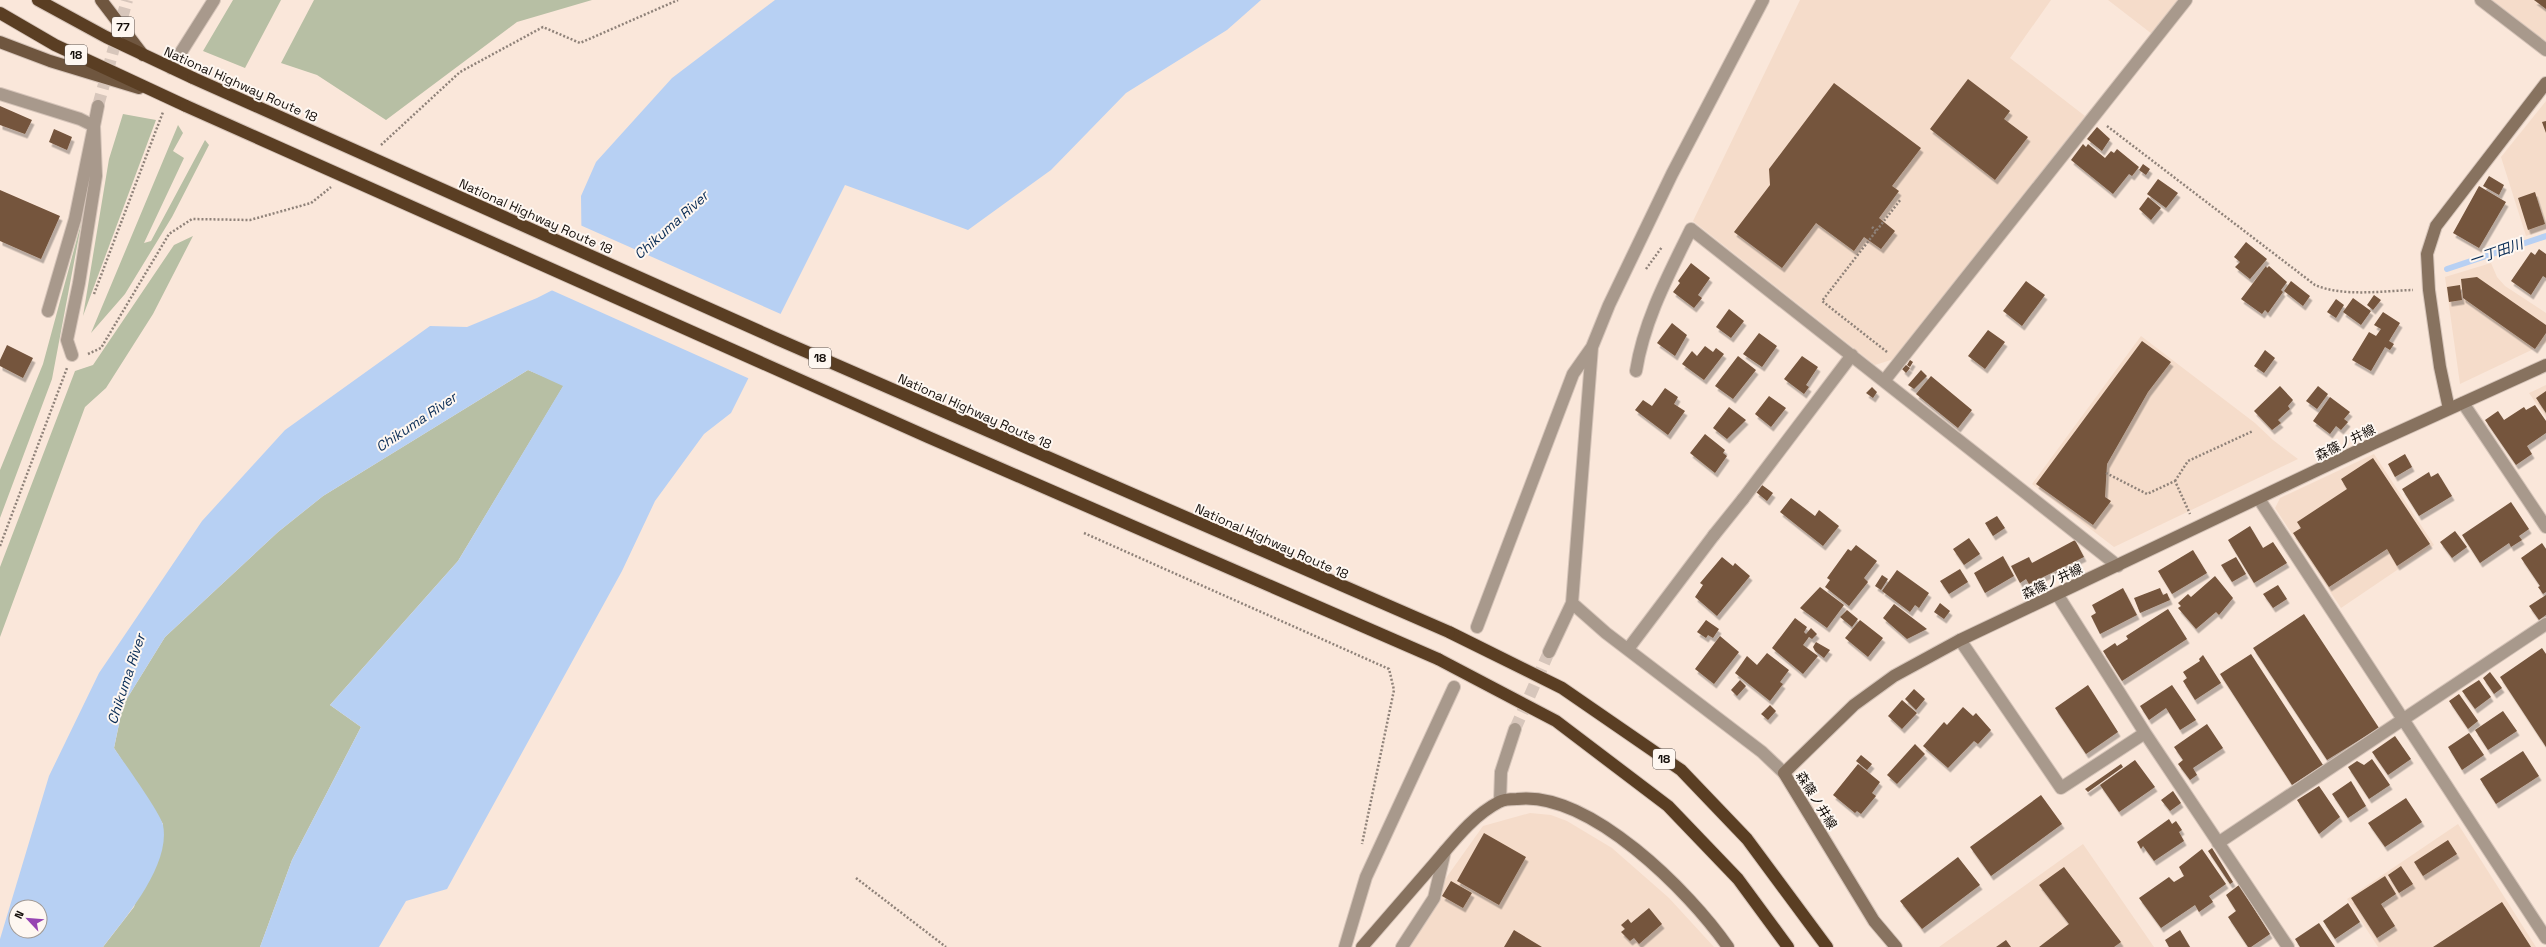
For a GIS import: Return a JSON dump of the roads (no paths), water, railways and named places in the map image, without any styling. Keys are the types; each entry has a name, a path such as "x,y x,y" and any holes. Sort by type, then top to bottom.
{"highway":[{"name":"National Highway Route 18","path":"38,0 143,55 193,78 763,333 1449,632 1562,688 1681,770 1747,838 1827,947"},
{"name":"18","path":"0,13 55,45 155,93 928,437 1438,659 1556,721 1668,806 1738,879 1788,947"}],"main road":[{"name":"77","path":"101,0 143,55"},
{"path":"0,42 57,63 155,93"},
{"path":"2449,409 2440,367 2429,290 2427,254 2436,226 2546,83"},
{"name":"森篠ノ井線","path":"1896,947 1874,921 1784,773 1854,705 1894,676 1960,640 2449,409 2546,365"},
{"path":"1362,947 1470,823 1500,801 1527,797 1553,801 1577,811 1609,830 1669,880 1715,929 1728,947"}],"street":[{"path":"172,68 214,0"},
{"path":"1477,627 1573,374 1592,347 1609,305 1672,174 1763,0"},
{"path":"1884,381 2095,117 2186,0"},
{"path":"2481,0 2546,50"},
{"path":"0,94 80,119 94,126"},
{"path":"48,311 75,219 98,106"},
{"path":"72,355 67,340 80,283 96,176 94,126"},
{"path":"1636,371 1640,345 1649,320 1691,229 2118,566"},
{"path":"1549,652 1572,603 1592,347"},
{"path":"1628,649 1852,355"},
{"path":"2463,403 2546,527"},
{"path":"2259,500 2402,721 2546,938"},
{"path":"2057,594 2145,733 2288,947"},
{"path":"1572,603 1628,649 1744,738 1784,773"},
{"path":"2218,843 2546,624"},
{"path":"1960,640 2061,788 2145,733"},
{"path":"1345,947 1366,878 1454,687"},
{"path":"1500,801 1501,772 1515,729"},
{"path":"1402,947 1434,898 1445,851"}],"water":[{"name":"Chikuma River","path":"775,0 1261,0 1227,30 1126,93 1051,170 968,230 845,185 731,413 704,434 655,501 622,571 447,889 406,901 379,947 260,947 292,860 361,727 330,705 458,561 563,386 528,370 323,496 278,532 165,637 123,705 114,748 149,799 163,825 164,840 160,857 145,890 103,947 0,947 0,939 8,912 8,939 48,939 48,899 12,899 49,776 99,673 202,521 285,430 430,326 467,327 537,298 582,275 581,196 596,162 672,78"}],"waterway":[{"name":"一丁田川","path":"2447,269 2546,236"}],"tunnel":[{"path":"98,106 127,0"},
{"path":"1515,729 1549,652"}]}
